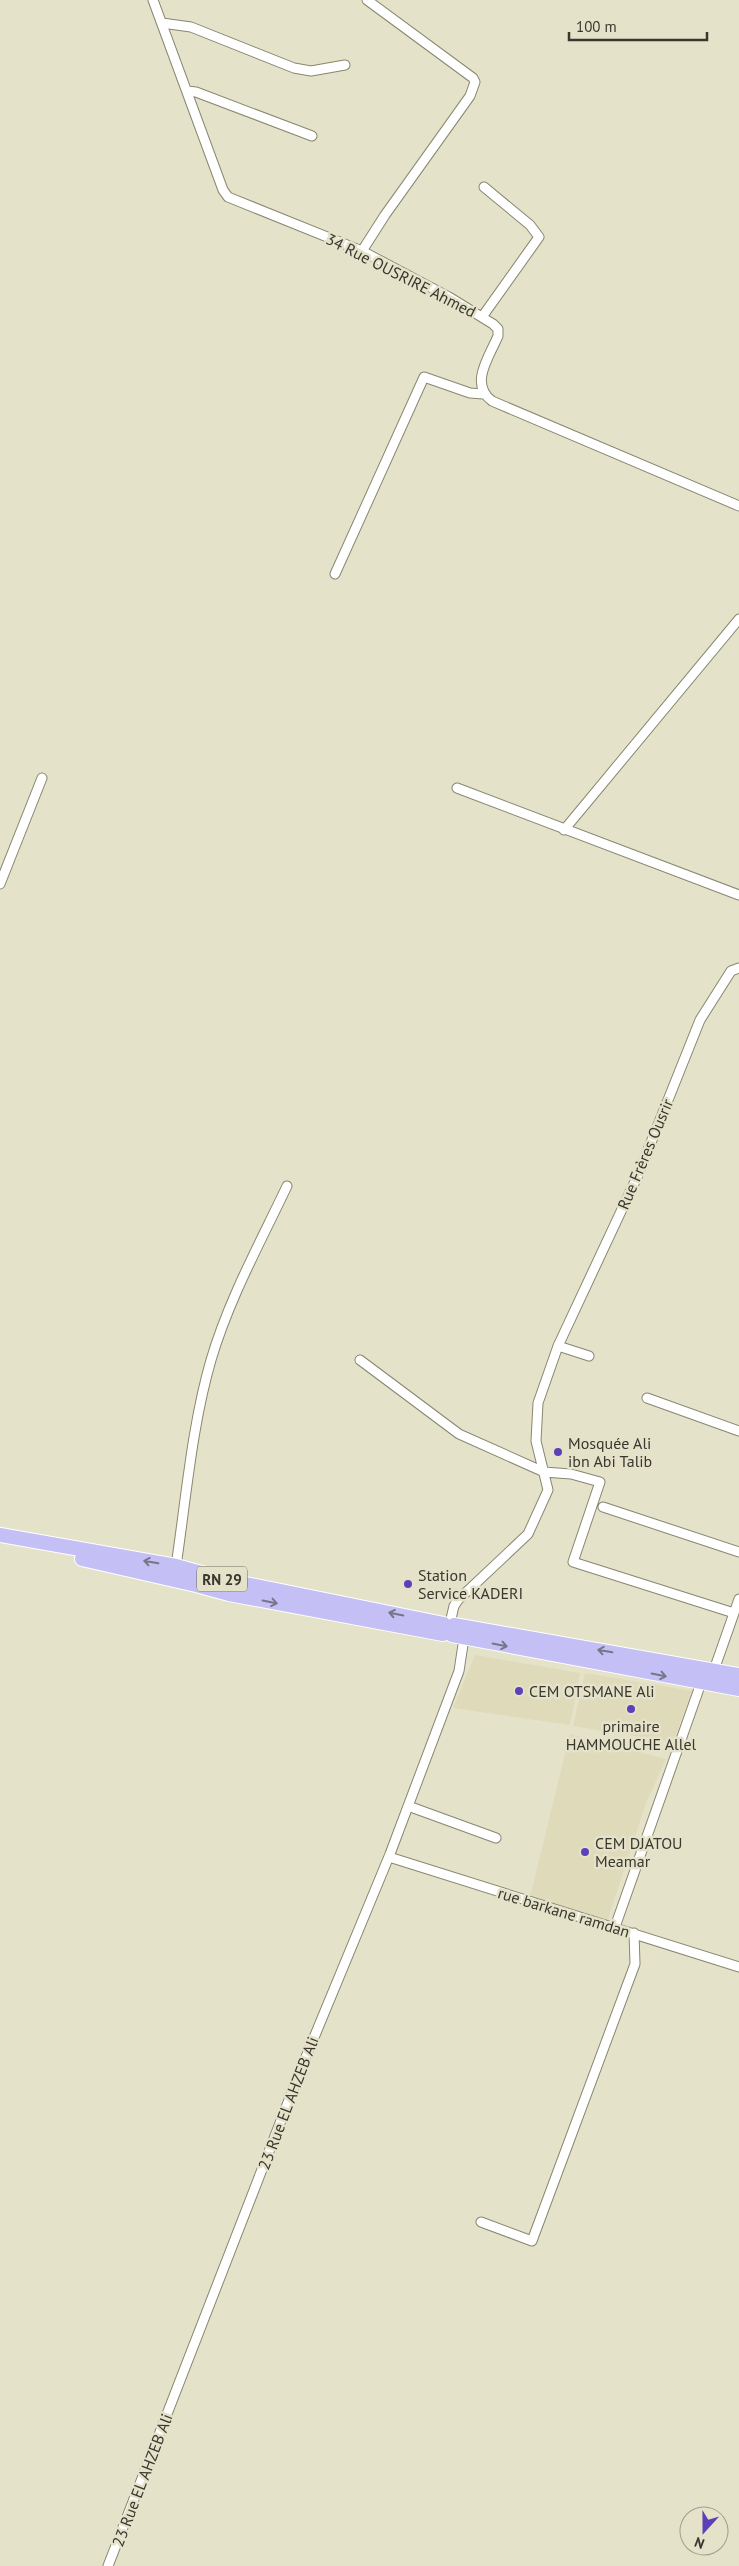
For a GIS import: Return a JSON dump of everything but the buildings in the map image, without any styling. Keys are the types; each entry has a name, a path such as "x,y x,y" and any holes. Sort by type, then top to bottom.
{"highway":[{"name":"RN 29","path":"0,1535 176,1566 231,1581 451,1630 702,1683 739,1689"},
{"name":"RN 29","path":"0,1545 95,1562 229,1594 739,1675"}],"street":[{"name":"34 Rue OUSRIRE Ahmed","path":"153,0 223,190 228,197 362,251 448,297 498,329 498,336 480,380 483,394"},
{"path":"362,251 385,215 470,96 475,82 473,78 367,0"},
{"path":"162,24 191,27 294,68 310,71 344,65"},
{"path":"187,91 196,92 312,136"},
{"path":"482,317 539,237 530,225 484,187"},
{"path":"335,574 424,377 470,393 483,394 492,401 739,506"},
{"path":"564,830 739,619"},
{"path":"0,884 42,778"},
{"path":"457,788 739,895"},
{"name":"Rue Frères Ousrir","path":"451,1630 454,1606 458,1600 528,1534 548,1490 536,1442 538,1403 558,1346 638,1175 700,1020 731,971 739,968"},
{"path":"176,1566 198,1424 210,1361 230,1303 287,1186"},
{"path":"558,1346 589,1356"},
{"path":"360,1360 459,1434 544,1472 571,1474 600,1482 573,1562 734,1613"},
{"path":"647,1398 739,1431"},
{"path":"603,1507 739,1552"},
{"path":"714,1670 739,1599"},
{"name":"23 Rue EL AHZEB Ali","path":"108,2566 301,2069 389,1858 459,1671 451,1630"},
{"path":"615,1927 702,1683"},
{"path":"408,1806 496,1838"},
{"name":"rue barkane ramdan","path":"389,1858 739,1967"},
{"path":"481,2222 532,2240 635,1964 634,1933"}],"shaded area":[{"name":"CEM OTSMANE Ali","path":"475,1655 580,1673 570,1725 453,1708"},
{"name":"primaire HAMMOUCHE Allel","path":"585,1673 692,1691 673,1742 573,1726"},
{"name":"CEM DJATOU Meamar","path":"570,1734 666,1759 646,1803 607,1922 530,1897"}],"place":[{"name":"Mosquée Ali ibn Abi Talib","path":"558,1452"},
{"name":"Station Service KADERI","path":"408,1584"},
{"name":"CEM OTSMANE Ali","path":"519,1691"},
{"name":"primaire HAMMOUCHE Allel","path":"631,1709"},
{"name":"CEM DJATOU Meamar","path":"585,1852"}]}
